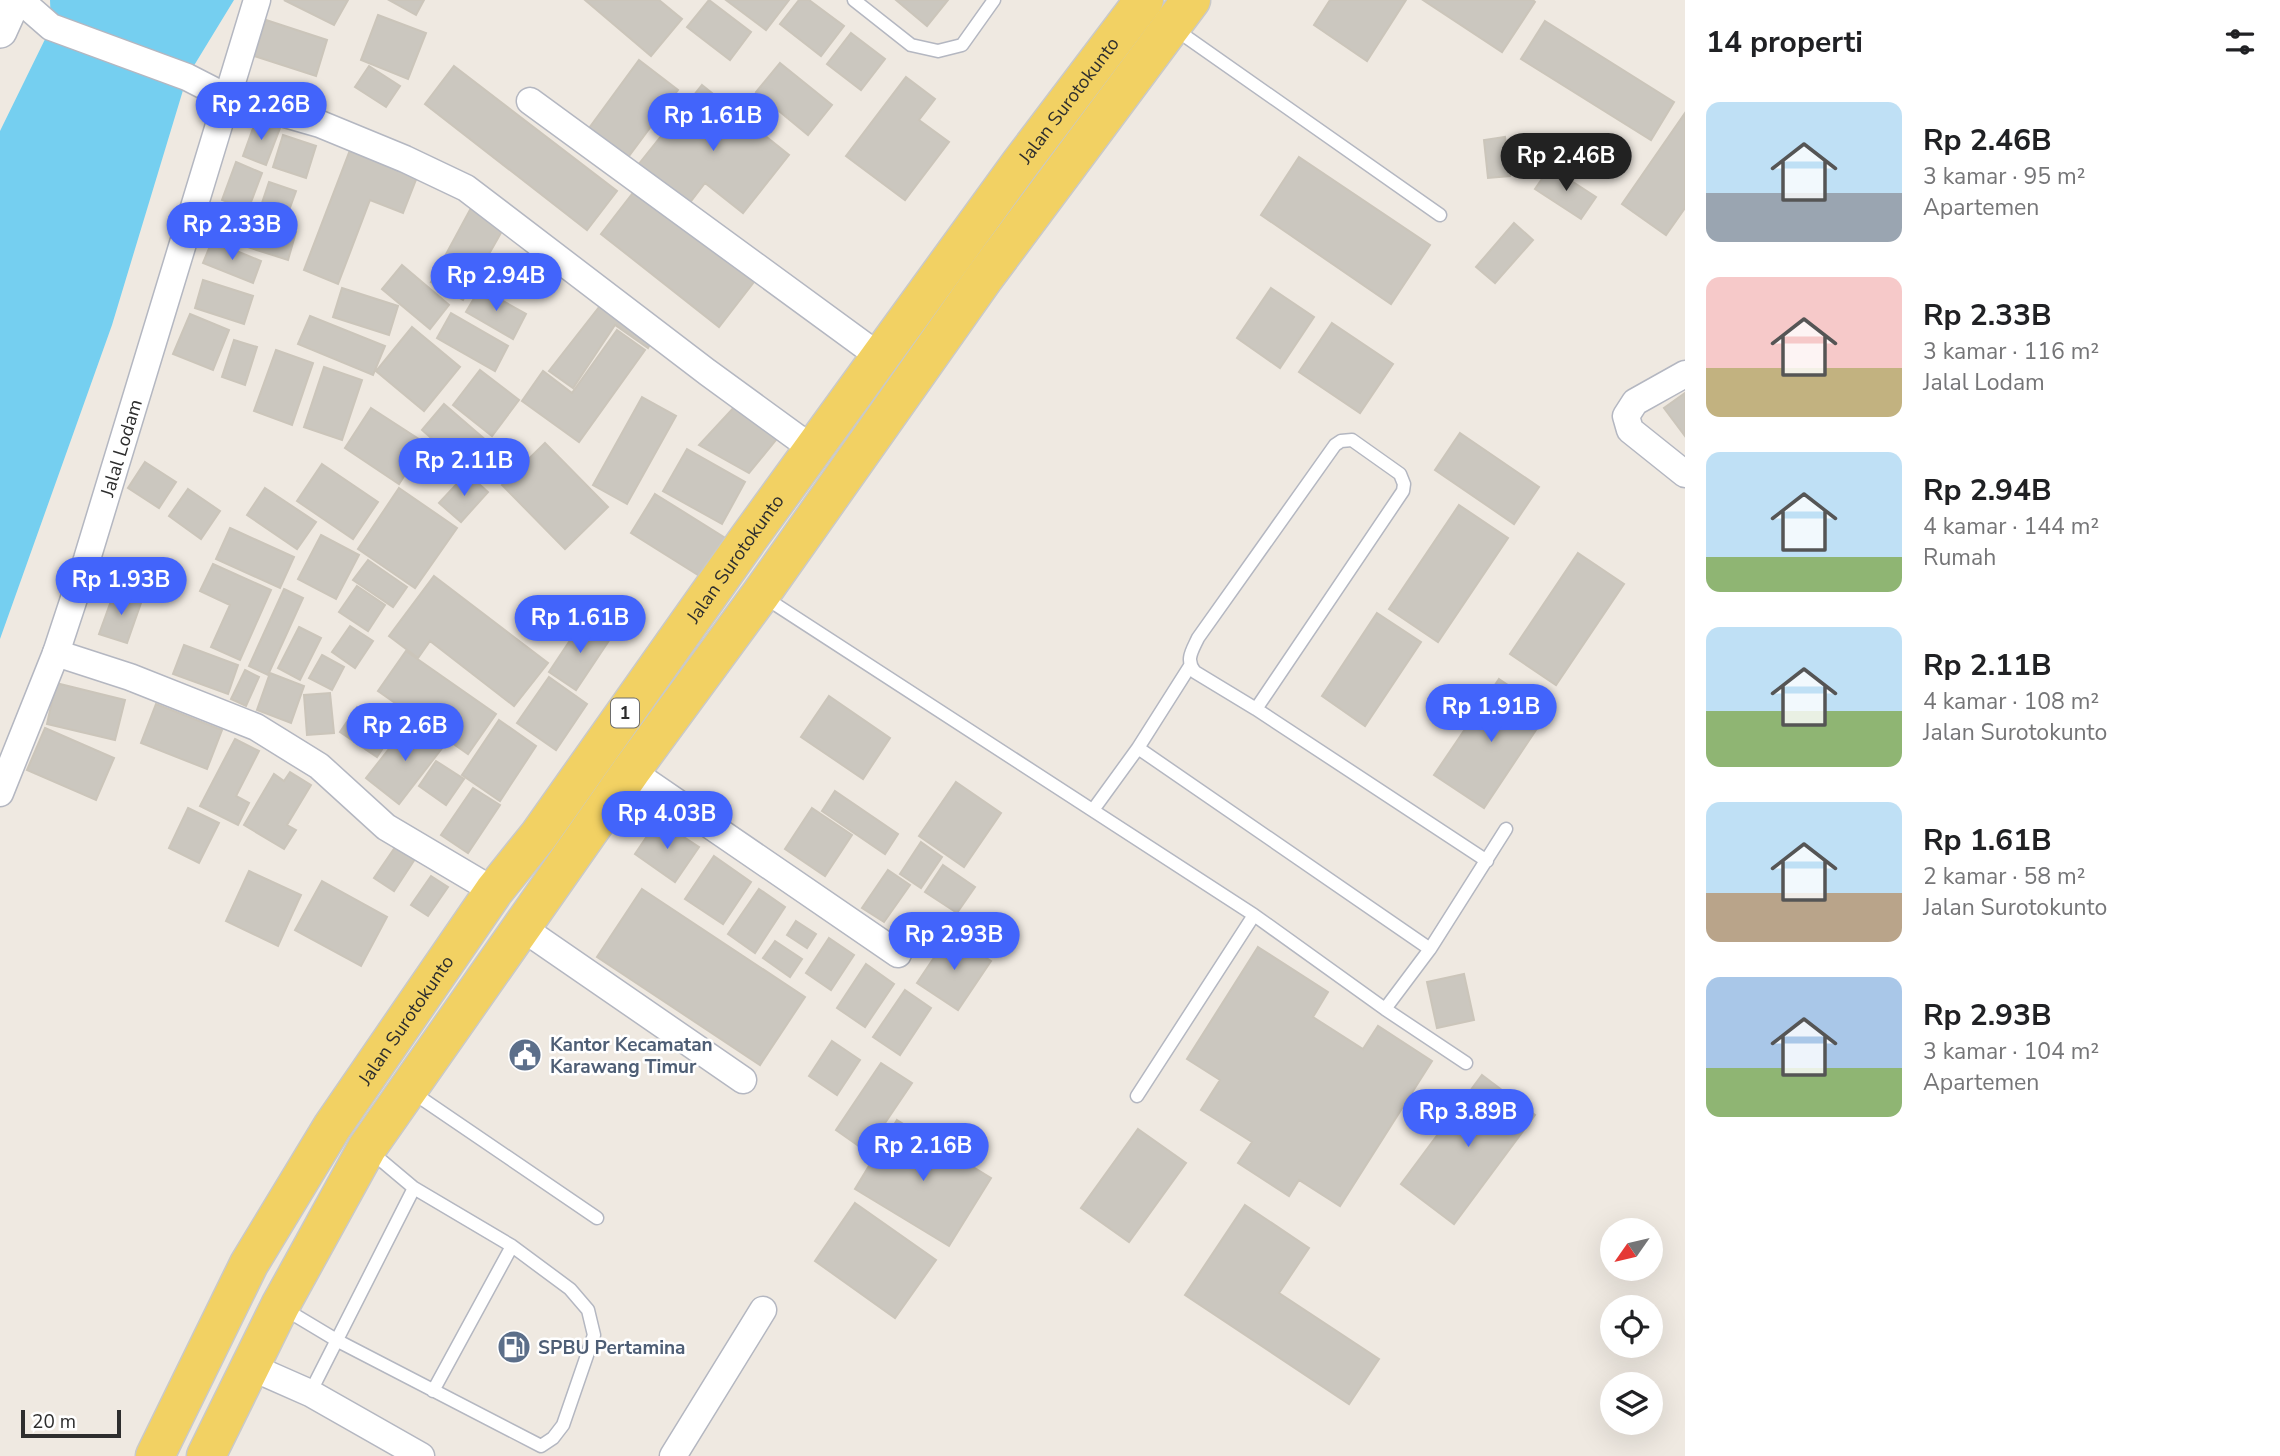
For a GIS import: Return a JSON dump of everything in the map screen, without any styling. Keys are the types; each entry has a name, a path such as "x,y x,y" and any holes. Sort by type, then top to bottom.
{"main road":[{"name":"Jalan Surotokunto","path":"155,1456 248,1264 332,1127 494,891 539,835 880,356 1144,0"},
{"name":"Jalan Surotokunto","path":"206,1456 280,1306 367,1148 631,771 761,594 984,278 1182,13"},
{"path":"539,835 572,857"}],"street":[{"path":"0,31 14,0"},
{"path":"20,0 51,27 187,77 226,97 320,124 466,188 814,450"},
{"name":"Jalal Lodam","path":"0,793 57,653 257,0"},
{"path":"530,101 880,356"},
{"path":"1685,374 1635,402 1626,416 1630,430 1685,474"},
{"path":"57,653 130,677 256,727 319,766 386,827 494,891"},
{"path":"631,771 898,954"},
{"path":"521,927 743,1080"},
{"path":"673,1456 763,1310"},
{"path":"251,1367 310,1393 421,1456"}],"lane":[{"path":"854,0 911,46 938,51 962,45 994,0"},
{"path":"1182,13 1198,47 1440,215"},
{"path":"1256,709 1403,491 1401,474 1352,440 1341,441 1335,445 1198,638 1189,658 1190,666 1195,672 1487,860"},
{"path":"761,594 1254,915 1466,1063"},
{"path":"1093,810 1139,748 1190,666"},
{"path":"1139,748 1430,948"},
{"path":"1385,1009 1430,948 1506,829"},
{"path":"1137,1096 1254,915"},
{"path":"407,1090 597,1218"},
{"path":"280,1306 338,1341 541,1446 554,1438 563,1425 594,1335 589,1310 570,1290 512,1246 414,1188 367,1148"},
{"path":"310,1393 414,1188"},
{"path":"433,1391 512,1246"}],"water":[{"path":"50,0 234,0 187,77 112,325 0,639 0,131 51,27"}],"building":[{"path":"284,0 348,0 334,25"},
{"path":"389,0 424,0 416,15"},
{"path":"585,0 659,0 682,19 651,56"},
{"path":"709,0 751,32 730,60 687,27"},
{"path":"726,0 789,0 766,30"},
{"path":"799,0 809,0 844,26 821,56 780,24"},
{"path":"896,0 948,0 927,26"},
{"path":"1330,0 1406,0 1367,61 1314,25"},
{"path":"1423,0 1533,0 1535,2 1502,52"},
{"path":"378,15 426,33 408,79 361,60"},
{"path":"266,20 327,40 316,76 254,56"},
{"path":"1545,21 1674,102 1651,140 1521,59"},
{"path":"851,33 885,59 861,90 827,64"},
{"path":"639,60 678,90 623,164 584,135"},
{"path":"780,63 832,105 808,135 756,92"},
{"path":"369,66 400,86 386,107 355,87"},
{"path":"454,66 617,191 587,230 425,104"},
{"path":"906,77 935,99 919,120 949,142 905,200 846,156"},
{"path":"702,85 789,155 743,213 705,183 688,205 638,165"},
{"path":"1685,113 1685,208 1666,235 1622,204"},
{"path":"256,120 280,128 266,165 243,156"},
{"path":"283,135 316,146 306,178 273,167"},
{"path":"1505,137 1510,176 1488,178 1484,140"},
{"path":"350,150 417,177 403,213 370,200 338,284 304,270"},
{"path":"1299,157 1430,245 1391,304 1261,215"},
{"path":"236,162 262,173 248,210 222,200"},
{"path":"1550,167 1596,197 1581,219 1535,189"},
{"path":"269,182 296,191 284,224 258,215"},
{"path":"636,189 754,282 719,327 601,234"},
{"path":"216,206 296,232 288,260 207,234"},
{"path":"471,208 502,231 463,300 431,282"},
{"path":"1514,223 1533,240 1495,283 1476,267"},
{"path":"212,241 261,261 253,283 203,263"},
{"path":"402,265 449,305 430,329 382,289"},
{"path":"203,280 253,296 244,324 195,308"},
{"path":"342,288 398,306 389,335 333,317"},
{"path":"480,288 526,314 513,339 466,312"},
{"path":"1271,288 1314,317 1280,368 1237,338"},
{"path":"607,297 654,337 648,348 615,325 573,388 549,371"},
{"path":"451,313 508,346 495,371 437,338"},
{"path":"190,314 229,330 213,370 173,354"},
{"path":"310,316 385,346 373,375 298,344"},
{"path":"1332,323 1393,364 1360,413 1299,372"},
{"path":"412,327 460,367 424,411 376,371"},
{"path":"617,330 645,350 579,442 522,401 543,371 572,393"},
{"path":"234,340 257,347 245,385 222,377"},
{"path":"276,350 313,363 292,425 254,411"},
{"path":"324,367 362,380 342,440 304,427"},
{"path":"480,370 519,400 492,436 453,405"},
{"path":"1685,393 1685,436 1664,408"},
{"path":"642,397 676,416 627,504 593,485"},
{"path":"444,404 487,441 464,467 422,430"},
{"path":"737,404 780,435 749,473 699,445"},
{"path":"371,408 425,443 399,484 345,448"},
{"path":"1460,433 1539,487 1514,524 1435,470"},
{"path":"545,443 608,507 565,549 502,485"},
{"path":"687,449 745,482 722,524 663,491"},
{"path":"145,462 176,482 159,508 128,488"},
{"path":"322,464 378,502 353,539 297,501"},
{"path":"467,473 488,492 461,522 439,503"},
{"path":"265,488 316,522 297,549 247,515"},
{"path":"399,488 457,528 415,588 358,549"},
{"path":"188,489 220,511 201,539 169,516"},
{"path":"655,494 727,539 703,578 631,533"},
{"path":"1459,505 1508,538 1438,642 1389,609"},
{"path":"230,528 294,557 280,588 216,559"},
{"path":"321,535 359,555 336,599 298,579"},
{"path":"1578,553 1624,584 1556,685 1510,654"},
{"path":"368,560 407,587 393,607 353,580"},
{"path":"213,564 271,590 240,660 211,647 230,605 200,591"},
{"path":"434,576 548,663 514,706 430,641 418,658 389,636"},
{"path":"357,586 385,605 368,631 339,612"},
{"path":"284,589 303,598 268,675 249,666"},
{"path":"115,590 142,600 127,643 99,634"},
{"path":"1377,613 1421,642 1365,726 1322,696"},
{"path":"583,621 610,639 576,690 549,672"},
{"path":"350,626 373,641 355,668 332,652"},
{"path":"299,627 321,638 300,680 278,668"},
{"path":"184,645 238,665 228,694 173,674"},
{"path":"406,651 496,714 468,754 378,691"},
{"path":"322,655 344,667 332,690 309,678"},
{"path":"245,670 259,677 246,706 231,699"},
{"path":"270,673 304,686 291,723 257,710"},
{"path":"549,677 587,704 556,750 517,723"},
{"path":"1499,679 1548,712 1484,808 1434,775"},
{"path":"56,683 125,700 115,740 47,724"},
{"path":"330,693 334,733 307,735 304,695"},
{"path":"829,696 890,738 863,779 801,737"},
{"path":"156,704 222,730 207,769 141,743"},
{"path":"357,707 394,731 377,757 340,732"},
{"path":"499,720 536,746 500,801 462,775"},
{"path":"411,721 443,747 399,804 366,778"},
{"path":"45,728 114,758 96,800 27,770"},
{"path":"235,739 259,751 236,796 249,803 238,825 200,806"},
{"path":"436,761 464,779 446,805 419,786"},
{"path":"290,772 311,785 287,825 296,830 284,849 244,825 274,774 284,781"},
{"path":"956,782 1001,813 964,867 919,836"},
{"path":"473,788 500,805 468,853 441,835"},
{"path":"835,791 898,834 885,854 822,811"},
{"path":"188,808 219,823 199,863 169,848"},
{"path":"812,808 852,835 825,876 785,849"},
{"path":"658,820 699,847 675,882 635,854"},
{"path":"921,842 942,857 921,888 900,874"},
{"path":"396,846 415,859 394,891 374,878"},
{"path":"714,856 751,882 723,924 685,899"},
{"path":"943,865 975,887 957,913 925,892"},
{"path":"888,870 910,885 884,922 862,908"},
{"path":"249,871 301,895 278,946 226,921"},
{"path":"431,876 448,887 428,916 411,905"},
{"path":"322,881 387,917 361,966 295,930"},
{"path":"642,889 805,997 760,1065 597,957"},
{"path":"759,889 785,907 755,953 728,934"},
{"path":"796,921 816,934 807,948 787,935"},
{"path":"950,934 991,961 958,1010 917,983"},
{"path":"829,938 854,955 831,990 806,973"},
{"path":"775,941 802,959 790,977 763,958"},
{"path":"1258,947 1328,992 1313,1017 1363,1049 1378,1026 1432,1061 1340,1206 1299,1180 1289,1196 1238,1163 1252,1142 1201,1110 1220,1080 1187,1059"},
{"path":"866,964 894,984 865,1027 837,1008"},
{"path":"1464,974 1474,1020 1437,1028 1427,982"},
{"path":"905,990 931,1008 900,1055 873,1037"},
{"path":"832,1041 860,1060 837,1095 809,1076"},
{"path":"881,1063 912,1083 866,1151 836,1130"},
{"path":"1482,1075 1535,1115 1454,1224 1401,1184"},
{"path":"897,1120 991,1178 949,1246 855,1189"},
{"path":"1138,1129 1186,1163 1129,1242 1081,1208"},
{"path":"855,1203 936,1260 895,1318 815,1261"},
{"path":"1245,1205 1309,1248 1279,1293 1379,1359 1349,1404 1185,1295"}],"place":[{"name":"Kantor Kecamatan Karawang Timur","path":"525,1055"},
{"name":"SPBU Pertamina","path":"514,1347"}]}
